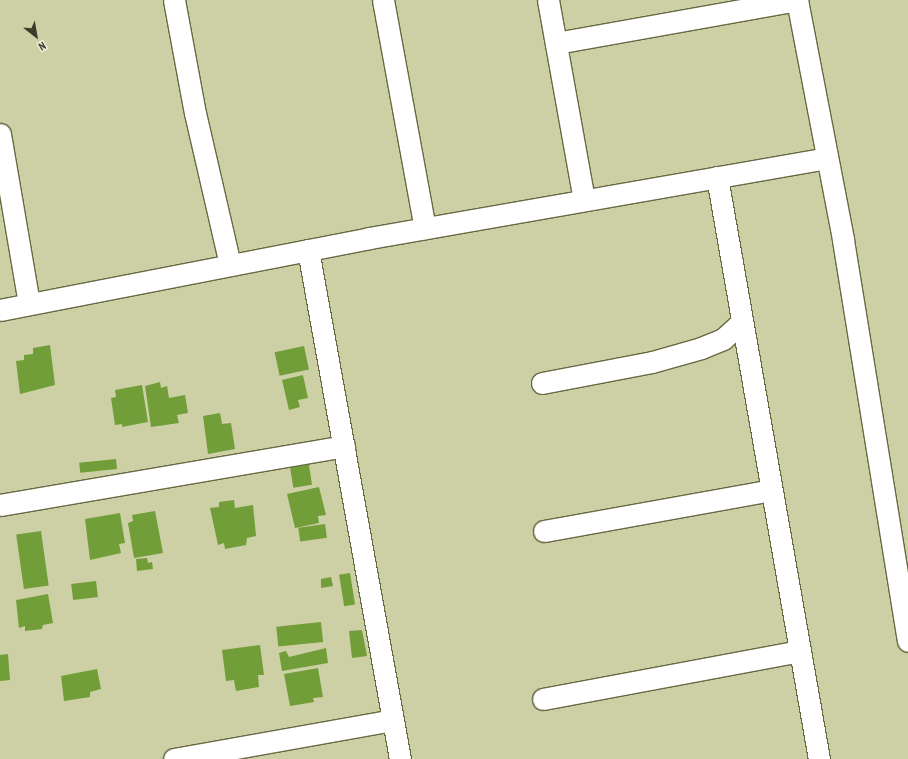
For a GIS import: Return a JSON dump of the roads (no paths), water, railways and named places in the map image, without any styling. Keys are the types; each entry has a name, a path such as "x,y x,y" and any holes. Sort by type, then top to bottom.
{"street":[{"path":"174,0 194,114 230,265"},
{"path":"383,0 425,228"},
{"path":"548,0 584,200"},
{"path":"556,43 797,0 901,550 908,641"},
{"path":"0,134 29,304"},
{"path":"0,310 425,228 827,158"},
{"path":"716,177 819,759"},
{"path":"308,250 400,759"},
{"path":"542,383 652,362 701,348 722,339 742,322"},
{"path":"0,505 344,446"},
{"path":"544,530 771,490"},
{"path":"543,699 800,651"},
{"path":"174,759 212,756 393,720"}]}
